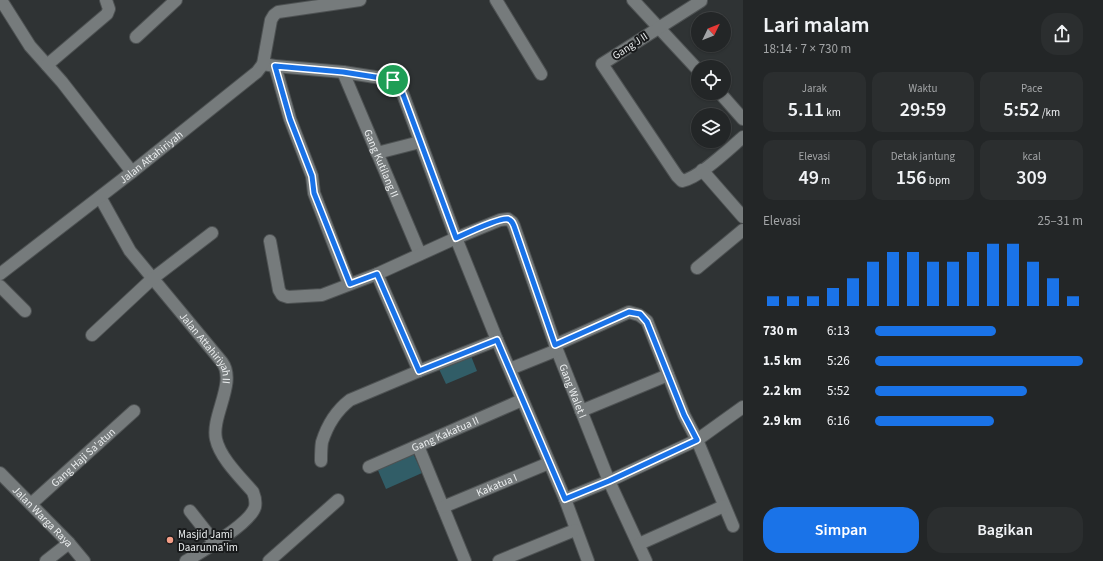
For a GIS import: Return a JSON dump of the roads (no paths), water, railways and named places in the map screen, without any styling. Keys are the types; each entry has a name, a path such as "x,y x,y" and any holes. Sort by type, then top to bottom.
{"street":[{"path":"1,0 30,46 47,65 132,172"},
{"path":"47,65 107,14 109,10 106,0"},
{"path":"136,37 176,0"},
{"path":"350,284 314,193 312,176 269,65 271,20 278,12 360,0"},
{"path":"496,0 541,74"},
{"path":"633,0 691,63"},
{"name":"Gang J II","path":"701,0 602,64 677,176 682,181 689,180 702,170"},
{"path":"269,65 343,72 393,80 401,89 456,238 522,400 565,499 575,530 588,561"},
{"name":"Jalan Attahiriyah","path":"0,274 132,172 257,72 269,65"},
{"name":"Gang Kutilang II","path":"343,72 420,254"},
{"path":"727,100 742,114"},
{"path":"743,137 702,170 743,217"},
{"path":"377,153 420,142"},
{"name":"Jalan Attahiriyah II","path":"100,197 130,251 227,371 215,438 222,453 253,492 255,503 253,512 239,526 216,544"},
{"name":"Gang Walet I","path":"456,238 500,220 508,220 512,222 556,348 609,481 646,561"},
{"path":"697,268 743,230"},
{"path":"92,335 152,279 212,233"},
{"path":"270,241 279,290 282,295 288,297 322,296 377,274 456,238"},
{"path":"377,274 419,371"},
{"path":"0,286 25,311"},
{"path":"510,369 629,312 640,314 647,322 684,415 697,440 733,526"},
{"path":"321,461 322,442 333,418 341,407 350,400 497,340"},
{"path":"581,410 668,375"},
{"name":"Gang Kakatua II","path":"369,467 522,400"},
{"path":"565,499 609,481 697,440 743,408"},
{"name":"Gang Haji Sa'atun","path":"31,504 134,411"},
{"path":"418,446 465,561"},
{"name":"Kakatua I","path":"443,507 550,463"},
{"name":"Jalan Warga Raya","path":"0,472 69,543 84,561"},
{"path":"269,561 338,500"},
{"path":"639,544 724,506"},
{"path":"186,561 216,544 190,511"},
{"path":"499,561 575,530"},
{"path":"46,561 69,543"}],"place":[{"name":"Masjid Jami Daarunna'im","path":"170,540"}]}
